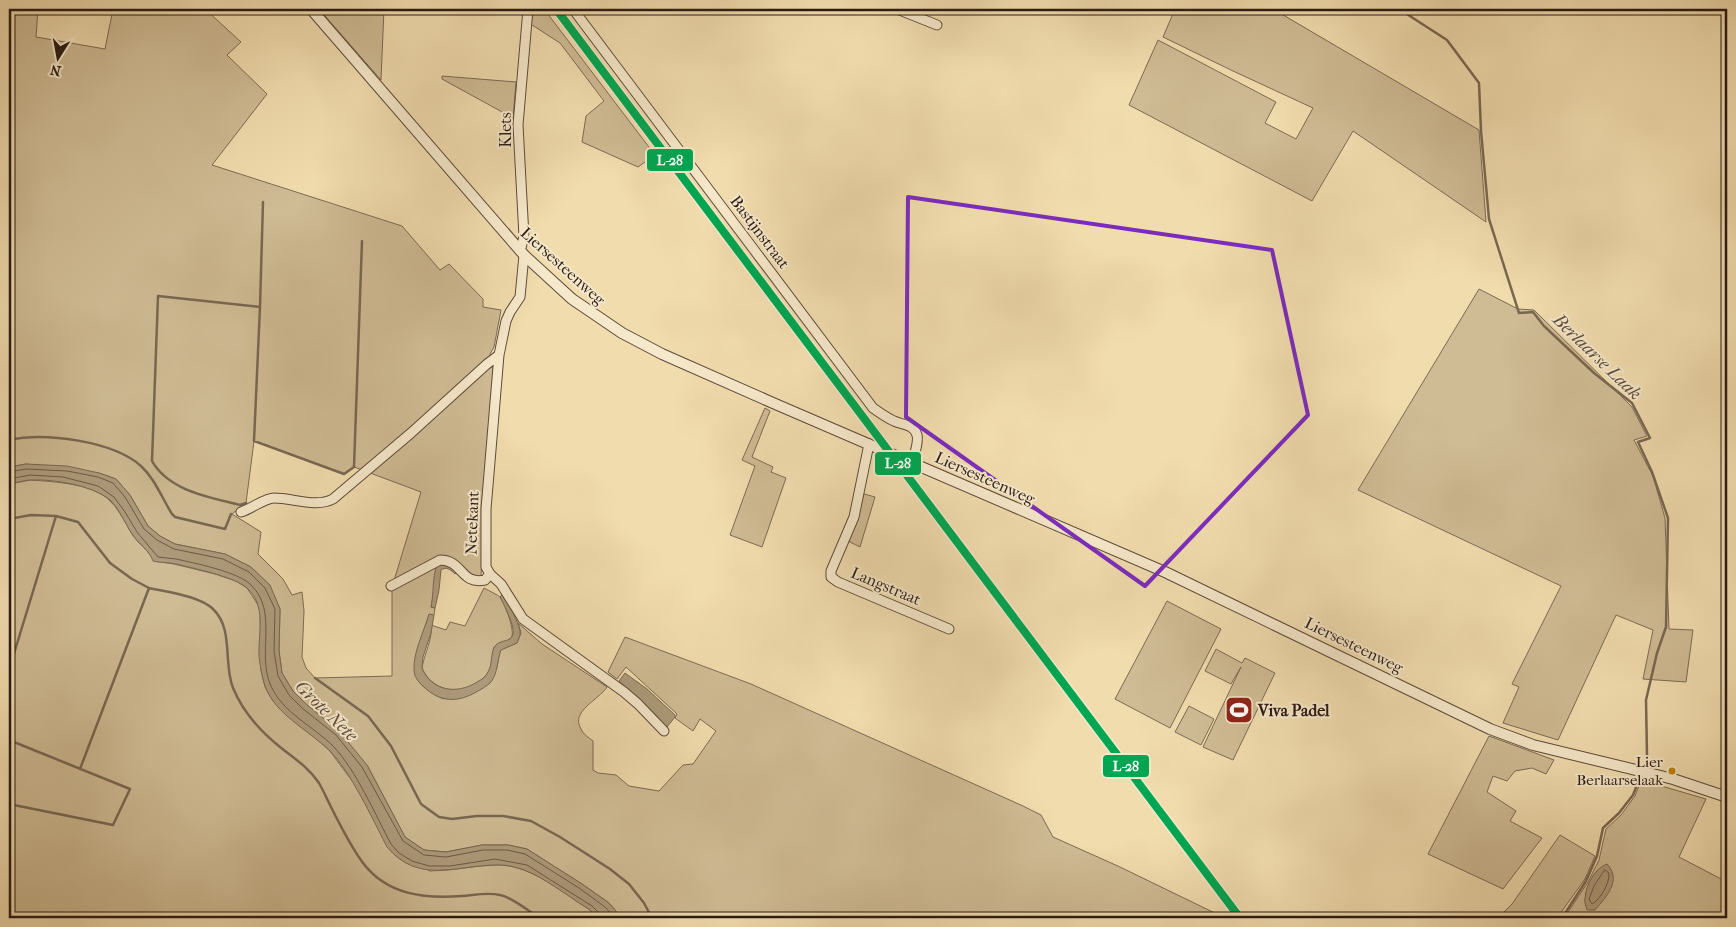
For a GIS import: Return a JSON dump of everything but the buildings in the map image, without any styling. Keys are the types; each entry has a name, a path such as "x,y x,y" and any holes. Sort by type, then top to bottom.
{"street":[{"name":"Liersesteenweg","path":"311,9 522,253 572,299 622,333 676,360 1165,572 1490,728 1554,751 1673,779 1727,797"},
{"name":"Klets","path":"522,253 524,237 518,125 528,9"},
{"name":"Bastijnstraat","path":"573,9 874,408 896,422 913,428 917,435 912,462"},
{"path":"897,9 936,25"},
{"name":"Netekant","path":"522,253 520,297 506,321 500,354 486,509 486,567 490,574 501,584 523,619 624,692 664,732"},
{"path":"241,512 273,498 328,502 342,493 486,364 500,354"},
{"name":"Langstraat","path":"868,444 854,517 831,572 831,577 838,582 949,629"},
{"path":"391,586 440,560 448,560 457,566 464,575 479,581 485,580 490,574"}],"highlighted area":[{"path":"908,197 1272,250 1308,415 1145,586 906,417"}],"shaded area":[{"path":"9,9 38,9 36,37 105,49 113,9 205,9 241,42 227,55 267,94 212,165 402,226 440,270 449,264 483,299 483,307 501,310 494,347 490,354 494,372 481,576 476,578 439,564 431,607 435,608 434,615 429,615 415,659 416,676 422,685 443,699 490,683 497,667 500,650 517,643 521,633 518,623 542,644 607,687 582,711 579,717 582,731 593,741 593,770 598,773 616,775 629,786 659,791 683,765 693,764 716,731 700,719 693,731 675,718 677,714 626,667 617,679 608,672 625,637 751,684 1023,806 1041,815 1053,837 1225,918 622,918 609,903 527,849 508,845 482,845 446,852 424,850 405,837 367,765 293,691 282,673 279,651 280,609 269,585 251,567 225,554 175,544 160,536 148,526 130,495 116,479 99,473 26,464 9,467","holes":["254,441 344,474 354,467 421,492 392,587 392,676 315,678 306,668 302,657 304,611 302,592 292,595 283,579 258,554 261,532 232,514 246,503"]},
{"path":"319,9 384,9 381,80"},
{"path":"531,9 544,9 655,155 638,167 582,142 586,116 604,101 560,43 529,23"},
{"path":"1175,9 1273,9 1479,130 1486,222 1353,131 1312,201 1129,105 1158,40 1276,102 1265,123 1296,139 1313,108 1163,37"},
{"path":"442,76 516,82 513,118 442,79"},
{"path":"1479,289 1518,309 1534,310 1632,407 1647,436 1634,440 1653,476 1665,518 1669,629 1693,630 1686,682 1643,679 1653,630 1616,615 1558,740 1503,723 1519,687 1512,684 1561,586 1358,490"},
{"path":"765,408 770,411 752,457 773,467 771,472 786,478 762,547 730,535 755,466 742,460"},
{"path":"31,480 73,485 95,491 111,502 120,513 134,538 154,561 215,574 236,581 247,588 260,608 261,670 265,687 273,701 329,750 350,778 429,871 494,865 520,869 557,887 590,910 597,918 9,918 9,484"},
{"path":"864,494 875,497 860,547 848,541"},
{"path":"484,588 503,601 511,625 511,638 494,647 489,671 471,687 452,690 434,684 422,668 431,636 431,625 446,630 450,622 465,626"},
{"path":"1167,601 1221,629 1170,728 1115,699"},
{"name":"Viva Padel","path":"1216,649 1242,663 1245,658 1275,673 1233,760 1203,747 1241,667 1231,684 1205,671"},
{"name":"Viva Padel","path":"1189,706 1214,719 1201,745 1175,732"},
{"path":"1489,736 1554,760 1546,774 1532,768 1515,771 1507,781 1493,776 1487,792 1516,811 1510,821 1542,838 1503,889 1428,854"},
{"path":"1641,780 1706,799 1679,857 1727,882 1727,918 1564,918 1588,882 1599,860 1606,829 1621,815 1635,796"},
{"path":"1560,835 1595,856 1585,879 1562,911 1560,918 1498,918 1512,904"}],"water":[{"path":"26,464 67,466 116,479 130,495 148,526 160,536 175,544 225,554 251,567 270,585 280,609 279,651 282,673 293,691 339,731 367,765 405,837 424,850 446,852 482,845 508,845 527,849 609,903 622,918 597,918 590,910 548,882 517,868 498,865 451,870 424,869 411,866 399,858 387,847 361,796 337,759 321,743 284,713 270,696 264,683 259,660 259,611 253,595 247,588 233,580 213,573 173,563 153,561 132,534 113,503 92,490 72,484 40,480 28,480 9,484 9,467"},
{"path":"445,563 458,571 455,574 447,568 441,570 435,608 431,607 434,575 437,565"},
{"path":"502,595 515,617 520,634 517,643 501,650 495,675 491,682 463,698 443,698 429,692 418,681 414,670 414,663 429,614 434,615 422,668 426,676 438,686 461,689 485,677 490,669 492,652 495,646 512,637 513,630 500,597"},
{"path":"625,673 647,689 675,715 667,727 619,681"},
{"path":"1607,864 1613,876 1611,888 1595,910 1587,910 1585,899 1589,883 1595,873"}],"waterway":[{"name":"Berlaarse Laak","path":"1399,9 1447,40 1479,83 1481,131 1489,219 1519,313 1533,312 1544,326 1594,373 1632,403 1650,438 1638,442 1652,472 1668,518 1666,627 1657,653 1646,700 1647,756 1643,770"},
{"path":"263,202 254,441 344,474 354,467 362,241"},
{"path":"246,503 240,505 179,486 159,471 152,461 158,296 260,307"},
{"path":"9,440 41,437 59,438 114,450 129,457 146,471 175,517 225,529 231,514"},
{"path":"9,519 31,515 56,516 9,670"},
{"path":"56,516 78,522 110,563 132,579 149,588 80,769"},
{"path":"149,588 183,595 200,601 213,609 224,626 230,678 242,705 253,721 315,778 350,843 373,874 383,882 408,893 434,897 486,894 505,896 539,918"},
{"name":"Grote Nete","path":"315,678 368,716 391,746 421,804 439,817 452,819 477,816 503,816 531,821 610,869 629,884 644,903 652,918"},
{"path":"9,740 130,789 113,825 9,804"},
{"name":"Berlaarse Laak","path":"1562,918 1586,881 1597,856 1603,828 1619,813 1633,795 1641,775"}],"transit line":[{"name":"L-28","path":"556,9 1240,918"}],"place":[{"name":"Viva Padel","path":"1239,710"},
{"name":"Lier Berlaarselaak","path":"1672,771"}]}
